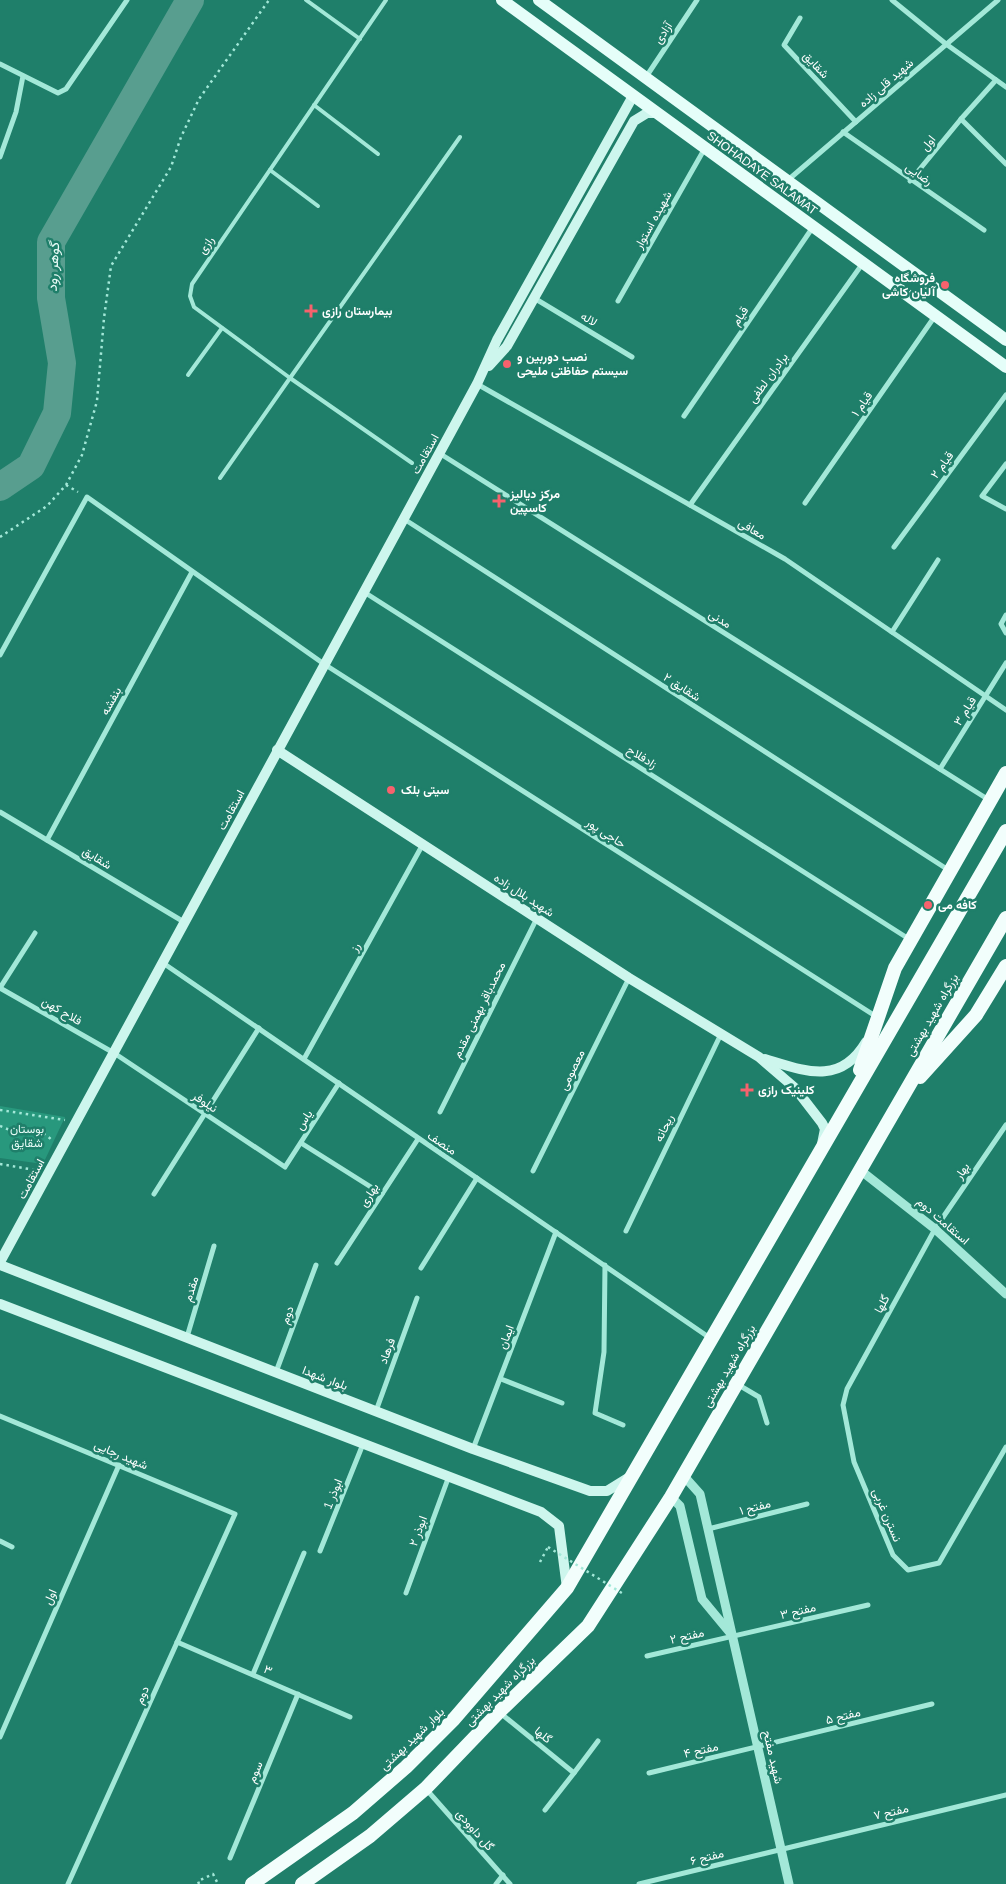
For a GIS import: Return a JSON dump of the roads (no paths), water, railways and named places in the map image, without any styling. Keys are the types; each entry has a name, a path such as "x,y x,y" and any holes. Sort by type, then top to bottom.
{"highway":[{"path":"851,1098 895,968 1006,773"},
{"path":"567,1588 1006,831"},
{"name":"بزرگراه شهید بهشتی","path":"426,1788 499,1712 588,1626 671,1497 1006,918"},
{"path":"903,1096 971,1021 1006,966"},
{"name":"بلوار شهید بهشتی","path":"252,1884 353,1813 406,1767 454,1719 567,1588"},
{"path":"302,1884 370,1836 426,1788"}],"main road":[{"name":"SHOHADAYE SALAMAT","path":"502,0 1006,367"},
{"name":"SHOHADAYE SALAMAT","path":"539,0 1006,340"},
{"path":"633,96 646,78"},
{"name":"استقامت","path":"0,1263 484,371 496,340 633,96"},
{"name":"استقامت","path":"484,371 507,346 634,121 647,113 657,113"},
{"name":"شهید بلال زاده","path":"277,750 629,978 759,1058 795,1088 822,1123 825,1130 820,1152"},
{"name":"شهید بلال زاده","path":"759,1058 804,1071 831,1072 849,1063 863,1048 878,1018"},
{"name":"بلوار شهدا","path":"0,1263 473,1449 590,1492 607,1491 616,1487 637,1468"},
{"path":"0,1304 542,1512 559,1526 567,1588"}],"street":[{"path":"0,64 58,92 66,89 127,0"},
{"name":"آزادی","path":"646,78 697,0"},
{"path":"892,0 946,44 1006,87"},
{"name":"شهید قلی زاده","path":"786,181 998,0"},
{"name":"شقایق","path":"800,18 784,45 856,122"},
{"path":"0,157 16,112 23,76"},
{"name":"اول","path":"910,181 960,118 996,80"},
{"path":"960,118 1006,164"},
{"name":"رضایی","path":"843,132 910,181 984,230"},
{"name":"شهیده استوار","path":"618,301 705,148"},
{"name":"قیام","path":"684,416 813,226"},
{"name":"برادران لطفی","path":"690,505 863,263"},
{"name":"لاله","path":"534,298 632,357"},
{"name":"قیام ۱","path":"805,503 935,316"},
{"name":"معافی","path":"477,384 785,559 1006,710"},
{"name":"قیام ۲","path":"894,547 1006,395"},
{"name":"مدنی","path":"439,453 990,801"},
{"path":"1006,464 982,496 1006,509"},
{"path":"0,655 87,497 324,664"},
{"name":"شقایق ۲","path":"404,519 950,871"},
{"path":"892,632 938,560"},
{"name":"بنفشه","path":"47,840 192,572"},
{"name":"زادفلاح","path":"363,592 910,940"},
{"path":"1006,616 1001,624 1006,633"},
{"name":"قیام ۳","path":"940,769 1006,663"},
{"name":"حاجی پور","path":"324,664 878,1018"},
{"name":"شقایق","path":"0,812 184,922"},
{"name":"رز","path":"304,1059 423,844"},
{"name":"محمدباقر بهمنی مقدم","path":"440,1112 537,918"},
{"path":"0,988 35,933"},
{"name":"منصف","path":"162,962 711,1339"},
{"name":"معصومی","path":"533,1171 629,978"},
{"name":"فلاح کهن","path":"0,988 114,1053"},
{"path":"154,1194 259,1028"},
{"name":"ریحانه","path":"626,1231 721,1034"},
{"name":"نیلوفر","path":"114,1053 285,1167"},
{"name":"یاس","path":"285,1167 340,1083"},
{"name":"بهار","path":"935,1229 1006,1125"},
{"name":"بهاری","path":"337,1263 418,1139"},
{"path":"301,1143 382,1194"},
{"name":"استقامت دوم","path":"860,1170 935,1229 1006,1294"},
{"path":"421,1268 477,1178"},
{"name":"گلها","path":"847,1389 935,1229"},
{"name":"ایمان","path":"473,1449 556,1232"},
{"name":"مقدم","path":"186,1337 214,1246"},
{"name":"دوم","path":"276,1372 316,1265"},
{"path":"605,1265 604,1352 595,1413 624,1425"},
{"name":"فرهاد","path":"376,1411 417,1298"},
{"path":"501,1379 562,1403"},
{"path":"736,1384 759,1397 767,1423"},
{"name":"نسترن غربی","path":"847,1389 843,1405 854,1462 893,1555 908,1570 939,1563 1006,1447"},
{"name":"شهید رجایی","path":"0,1416 235,1514"},
{"name":"ابوذر 1","path":"320,1551 363,1443"},
{"name":"اول","path":"0,1737 119,1465"},
{"name":"شهید مفتح","path":"683,1475 700,1494 789,1884"},
{"name":"ابوذر ۲","path":"406,1593 449,1476"},
{"name":"شهید مفتح","path":"671,1497 680,1506 702,1599 732,1636"},
{"name":"مفتح ۱","path":"708,1529 807,1504"},
{"name":"دوم","path":"68,1884 235,1514"},
{"path":"0,1541 12,1547"},
{"path":"253,1674 304,1554"},
{"name":"مفتح ۳","path":"732,1636 868,1605"},
{"name":"مفتح ۲","path":"647,1656 732,1636"},
{"name":"۳","path":"177,1642 350,1717"},
{"name":"سوم","path":"230,1858 298,1694"},
{"name":"مفتح ۵","path":"758,1747 932,1704"},
{"name":"گلها","path":"499,1712 574,1773"},
{"path":"545,1810 598,1741"},
{"name":"مفتح ۴","path":"649,1773 758,1747"},
{"name":"گل داوودی","path":"426,1788 510,1884"},
{"name":"مفتح ۷","path":"781,1849 1006,1795"},
{"name":"مفتح ۶","path":"639,1884 781,1849"},
{"path":"496,1884 503,1876"}],"lane":[{"path":"306,0 360,39"},
{"name":"رازی","path":"386,0 192,284 190,296 194,307 290,378 412,463"},
{"path":"314,105 378,154"},
{"path":"220,478 460,137"},
{"path":"270,170 318,206"},
{"path":"188,375 222,328"}],"waterway":[{"name":"گوهر رود","path":"0,487 31,466 57,413 62,363 51,298 51,242 190,0"}],"place":[{"name":"فروشگاه آلیان کاشی","path":"945,285"},
{"name":"بیمارستان رازی","path":"311,311"},
{"name":"نصب دوربین و سیستم حفاظتی ملیحی","path":"507,364"},
{"name":"مرکز دیالیز کاسپین","path":"499,501"},
{"name":"سیتی بلک","path":"391,790"},
{"name":"کافه می","path":"928,905"},
{"name":"کلینیک رازی","path":"747,1090"}],"park label":[{"name":"بوستان شقایق","path":"27,1136"}]}
